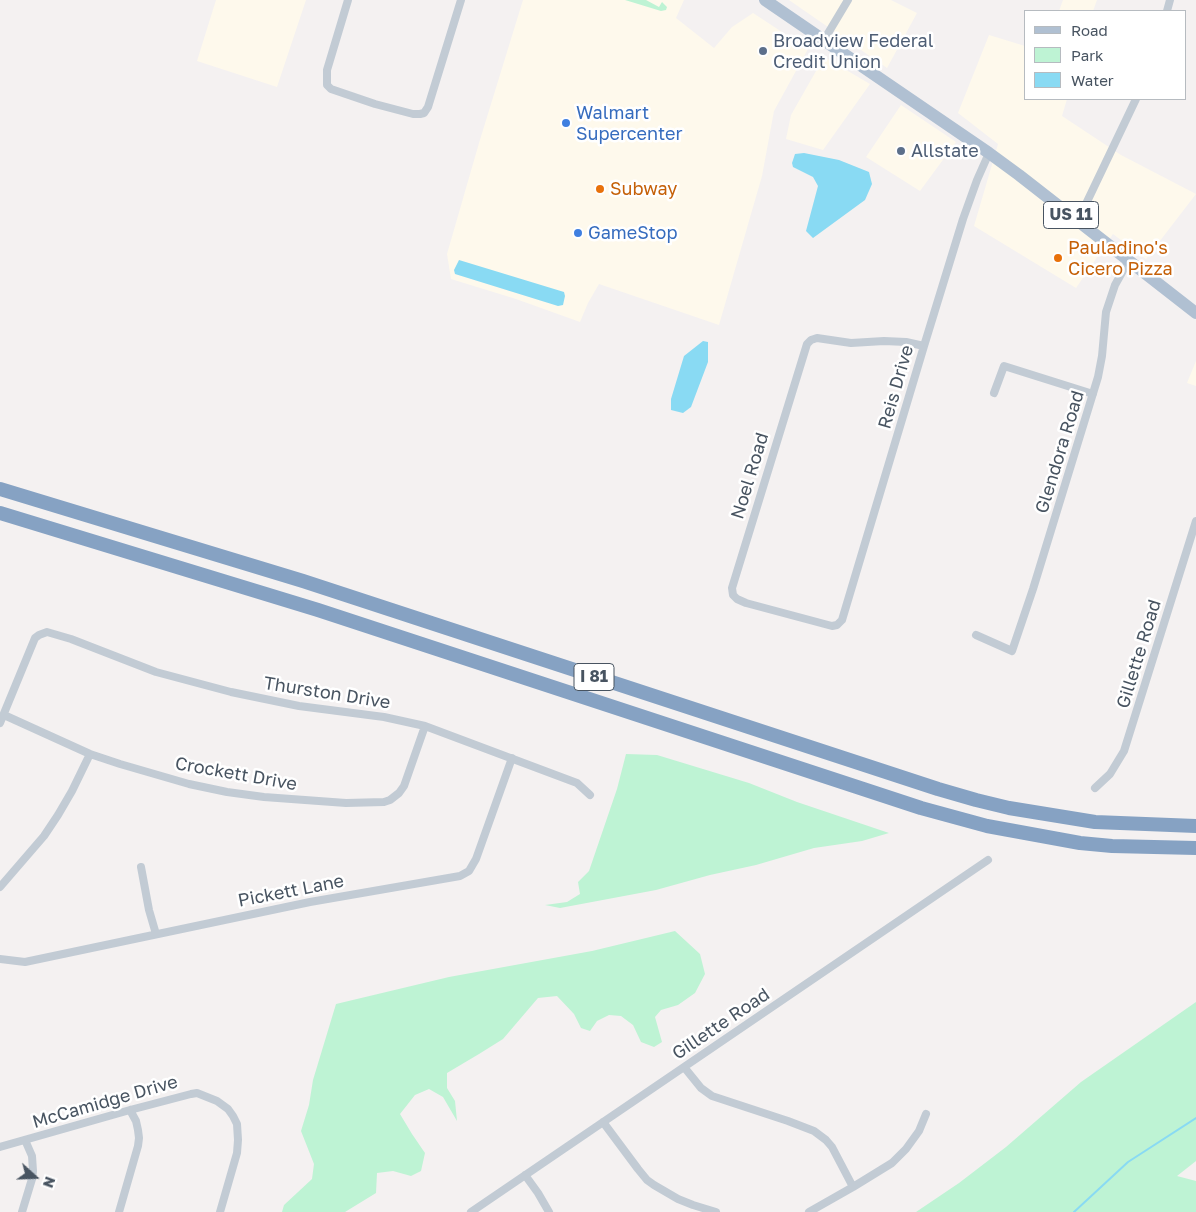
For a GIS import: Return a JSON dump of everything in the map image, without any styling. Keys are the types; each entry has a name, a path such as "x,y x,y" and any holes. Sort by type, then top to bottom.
{"highway":[{"name":"I 81","path":"0,489 303,581 938,790 1009,808 1095,822 1196,826"},
{"name":"I 81","path":"0,513 318,610 921,808 987,826 1080,842 1112,846 1196,848"}],"main road":[{"name":"US 11","path":"765,0 989,152 1196,313"}],"street":[{"path":"348,0 327,70 326,84 331,90 375,104 413,114 420,114 424,113 428,107 461,0"},
{"path":"824,40 848,0"},
{"path":"1074,218 1084,208 1136,100"},
{"name":"Reis Drive","path":"746,603 832,626 837,625 842,620 963,220 989,152"},
{"name":"Glendora Road","path":"976,635 1012,651 1098,377 1106,312 1115,285 1128,260"},
{"name":"Noel Road","path":"746,603 733,595 732,588 806,344 817,338 851,343 906,342 924,346"},
{"path":"994,393 1004,366 1093,394"},
{"name":"Gillette Road","path":"1095,788 1110,774 1124,751 1196,521"},
{"name":"Thurston Drive","path":"4,715 35,638 44,632 54,633 156,672 224,691 299,706 384,717 425,726 576,783 590,794"},
{"path":"0,724 4,715"},
{"name":"Crockett Drive","path":"4,715 90,754 189,784 227,792 307,801 346,803 377,803 390,800 399,793 404,786 425,726"},
{"path":"0,887 44,836 72,791 90,754"},
{"name":"Pickett Lane","path":"0,959 25,962 310,902 460,876 469,871 476,859 512,758"},
{"name":"Gillette Road","path":"471,1212 988,860"},
{"path":"141,868 149,910 156,934"},
{"path":"684,1067 701,1088 712,1096 814,1131 832,1147 853,1187"},
{"name":"McCamidge Drive","path":"0,1147 197,1093 217,1101 228,1109 237,1124 238,1140 236,1153 220,1212"},
{"path":"119,1212 139,1138 136,1121 130,1110"},
{"path":"809,1212 892,1163 906,1149 919,1131 926,1114"},
{"path":"603,1122 647,1180 691,1209 716,1212"},
{"path":"22,1212 33,1171 32,1156 25,1140"},
{"path":"525,1175 549,1212"}],"shaded area":[{"path":"216,0 306,0 277,87 197,61"},
{"path":"523,0 684,0 676,18 714,48 732,27 753,13 808,49 774,111 762,176 719,325 599,284 580,322 516,299 451,279 447,254"},
{"path":"789,0 891,0 917,13 887,68"},
{"path":"1063,0 1097,0 1093,10 1059,10"},
{"path":"989,35 1024,46 1024,100 1067,100 1062,116 1121,155 1196,194 1146,259 1113,234 1076,288 974,226 998,144 958,113"},
{"path":"824,57 870,84 823,150 786,139 791,115"},
{"path":"901,105 956,142 920,191 866,157"},
{"path":"1196,361 1196,386 1187,383"}],"green space":[{"path":"625,0 646,0 659,7 662,2 667,7 666,10 661,11"},
{"path":"626,754 657,755 749,783 797,802 889,833 862,841 814,848 756,865 656,890 560,908 545,905 567,902 580,894 578,882 589,871 617,789"},
{"path":"675,931 700,954 705,974 695,993 678,1005 661,1010 655,1017 662,1042 654,1047 641,1042 633,1025 621,1016 609,1015 597,1021 590,1031 581,1028 574,1014 557,996 538,998 503,1039 447,1073 447,1088 455,1101 457,1121 443,1097 429,1089 415,1095 400,1114 425,1153 421,1171 411,1176 393,1171 377,1173 376,1193 345,1212 282,1212 284,1205 312,1179 314,1164 301,1131 309,1105 313,1080 336,1004 449,977 592,951"},
{"path":"1196,1002 1196,1161 1177,1176 1196,1181 1196,1212 916,1212 959,1183 1006,1147 1081,1082"}],"water":[{"path":"804,153 839,160 869,172 872,184 865,200 813,238 806,231 818,186 813,177 793,167 792,163 795,154"},
{"path":"459,260 564,292 563,305 558,306 455,274 454,270"},
{"path":"703,341 708,342 708,362 691,407 683,413 671,410 671,399 684,356"}],"waterway":[{"path":"1074,1212 1128,1162 1196,1118"}],"place":[{"name":"Broadview Federal Credit Union","path":"763,51"},
{"name":"Walmart Supercenter","path":"566,123"},
{"name":"Allstate","path":"901,151"},
{"name":"Subway","path":"600,189"},
{"name":"GameStop","path":"578,233"},
{"name":"Pauladino's Cicero Pizza","path":"1058,258"}]}
